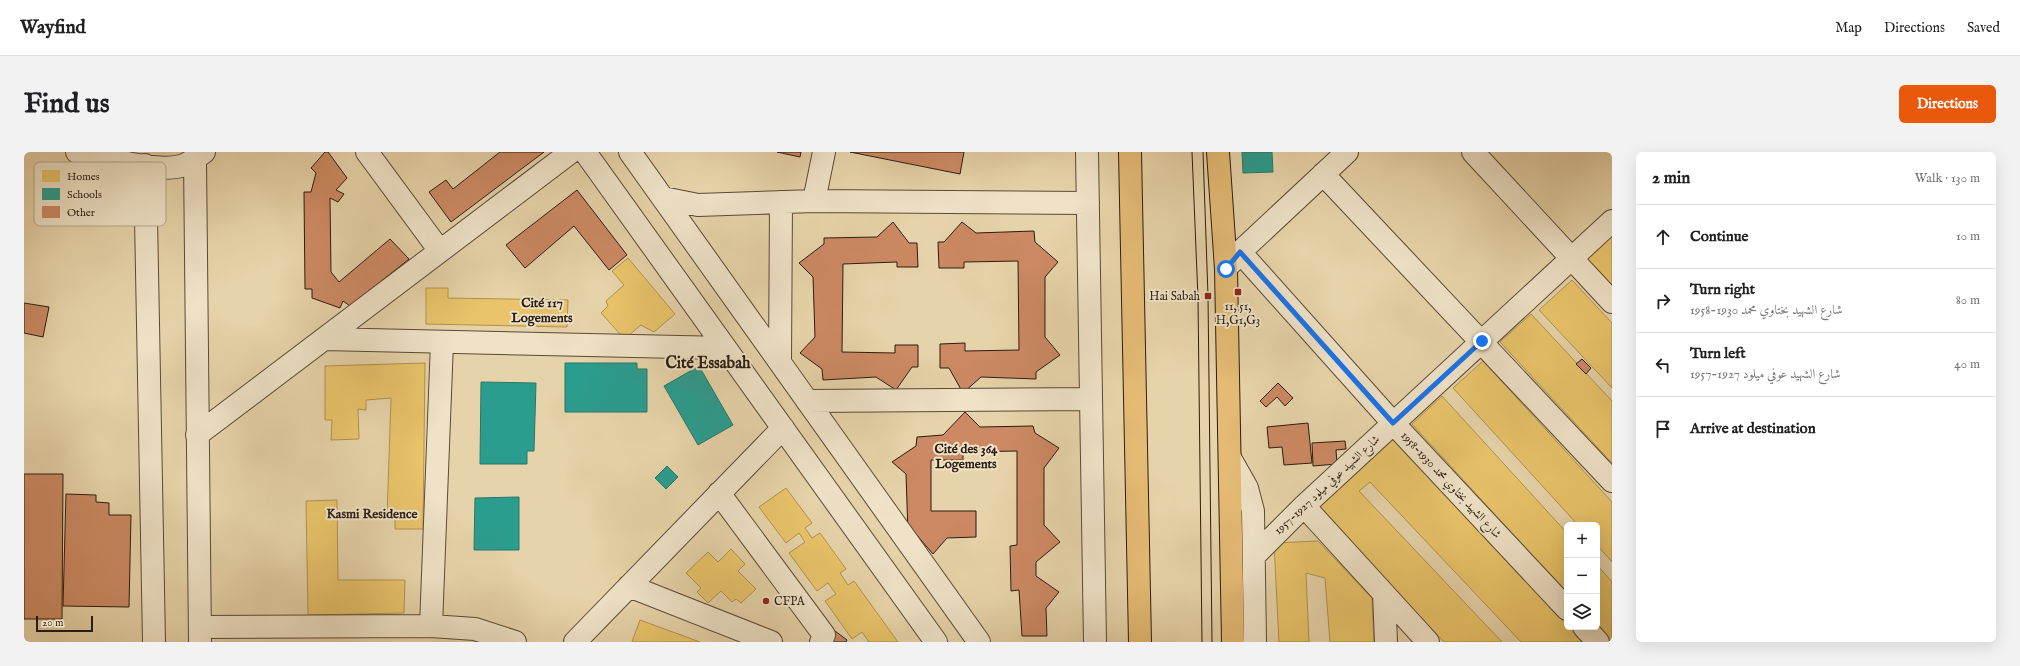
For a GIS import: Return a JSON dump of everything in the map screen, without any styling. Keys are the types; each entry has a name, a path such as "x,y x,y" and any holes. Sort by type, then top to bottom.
{"main road":[{"path":"1130,152 1140,642"},
{"path":"1218,152 1226,269 1233,642"}],"street":[{"path":"77,152 126,162"},
{"path":"367,152 440,251"},
{"path":"197,435 571,152"},
{"path":"585,152 934,641"},
{"path":"630,152 979,642"},
{"path":"814,201 824,152"},
{"path":"1087,152 1095,642"},
{"path":"1226,269 1240,252 1347,152"},
{"path":"1472,152 1612,302"},
{"path":"166,168 181,166 200,156 197,435 200,634 431,626 475,629 515,642"},
{"path":"1323,174 1482,341 1612,481"},
{"path":"663,198 698,205 814,201 1088,203"},
{"path":"780,362 781,202"},
{"name":"شارع الشهيد عوفي ميلود 1927-1957","path":"1255,555 1304,506 1612,221"},
{"path":"146,226 154,642"},
{"name":"شارع الشهيد بختاوي محمد 1930-1958","path":"1240,252 1393,423 1564,606"},
{"path":"324,339 725,348"},
{"path":"431,626 442,342"},
{"path":"807,401 1091,399"},
{"path":"575,642 783,428"},
{"path":"1230,458 1248,488 1254,511 1255,642"},
{"path":"719,493 824,635 821,642"},
{"path":"1304,506 1428,642"},
{"path":"629,586 771,642"},
{"path":"1384,594 1386,642"},
{"path":"1587,630 1598,642"}],"building: Homes":[{"path":"1612,231 1612,287 1584,257"},
{"path":"628,258 675,314 654,332 641,325 628,336 620,334 601,313 608,306 606,301 624,285 612,271"},
{"path":"1572,280 1612,323 1612,388 1539,310"},
{"path":"426,288 448,288 448,298 568,300 567,327 426,324"},
{"path":"1531,314 1612,401 1612,463 1500,342"},
{"path":"1483,361 1612,502 1612,562 1600,548 1600,522 1575,522 1453,388"},
{"path":"425,363 423,529 395,529 395,518 387,517 391,398 366,400 366,410 358,409 359,439 331,440 332,420 325,420 325,366"},
{"path":"1442,396 1564,530 1564,590 1412,424"},
{"path":"1393,435 1564,616 1564,630 1577,630 1589,642 1521,642 1370,482 1359,491 1502,642 1444,642 1317,507"},
{"path":"786,488 812,523 805,528 812,538 820,533 846,569 840,573 848,585 854,581 898,642 869,642 862,632 852,639 825,601 836,594 828,583 817,591 789,553 805,542 799,533 786,543 759,507"},
{"path":"337,500 338,580 405,580 404,613 308,615 306,501"},
{"path":"1318,541 1372,598 1374,642 1330,642 1325,578 1306,573 1309,642 1279,642 1274,543"},
{"path":"731,549 745,564 738,571 756,589 741,603 736,599 732,602 721,591 708,603 697,592 701,588 686,573 708,552 718,562"},
{"path":"1600,568 1612,582 1612,642 1600,629"},
{"path":"640,620 700,642 632,642"}],"building: Schools":[{"path":"1242,152 1272,152 1273,172 1243,173"},
{"path":"565,363 637,363 637,369 647,369 647,412 565,412"},
{"path":"699,366 733,425 698,445 664,386"},
{"path":"481,382 536,383 534,451 527,451 527,464 480,464"},
{"path":"667,466 678,477 666,489 655,478"},
{"path":"519,497 519,550 474,550 475,498"}],"building: Other":[{"path":"325,152 328,152 347,178 336,190 344,194 338,202 330,198 331,272 339,282 390,239 409,259 350,306 343,301 340,308 312,298 312,289 305,289 304,192 311,192 316,173 311,168"},
{"path":"500,152 544,152 451,222 429,192 446,180 453,189"},
{"path":"777,152 801,152 800,157"},
{"path":"850,152 964,152 960,174"},
{"path":"577,190 627,255 609,270 574,226 525,268 506,245"},
{"path":"893,222 909,243 917,243 918,267 897,267 897,262 843,264 842,352 895,353 895,345 918,345 918,367 912,367 896,390 876,377 823,380 822,369 800,353 815,337 813,277 799,263 824,244 824,238 877,237"},
{"path":"962,222 976,233 1034,231 1035,242 1058,262 1045,277 1045,337 1060,355 1036,372 1036,379 981,377 963,393 949,368 940,368 940,344 965,343 965,351 1019,350 1018,261 964,262 964,268 939,268 938,242 944,242"},
{"path":"24,303 49,307 43,337 24,333"},
{"path":"1582,359 1591,368 1586,374 1576,364"},
{"path":"1278,383 1293,398 1285,406 1277,397 1266,407 1260,401"},
{"path":"965,412 980,427 1033,426 1035,433 1059,448 1044,468 1044,525 1060,542 1036,562 1036,576 1059,592 1046,608 1047,636 1022,636 1019,590 1011,591 1010,546 1017,545 1017,451 963,452 963,460 931,460 931,511 976,511 976,537 947,538 933,554 915,533 908,533 906,474 892,462 916,446 917,437 943,435"},
{"path":"1308,423 1312,463 1284,465 1282,447 1269,448 1267,427"},
{"path":"1345,441 1346,449 1336,450 1337,464 1313,466 1312,443"},
{"path":"24,474 63,474 62,619 24,619"},
{"path":"66,494 96,495 96,502 109,503 109,515 131,515 129,607 63,606"},
{"path":"835,631 847,640 846,642 826,642"}],"tram line":[{"path":"1192,152 1198,298 1202,642"},
{"path":"1203,152 1208,296 1212,642"}],"place":[{"name":"11, 51, H,G1,G3","path":"1238,292"},
{"name":"Hai Sabah","path":"1208,296"},
{"name":"CFPA","path":"766,601"}],"district":[{"name":"Cité 117 Logements","path":"542,310"},
{"name":"Cité Essabah","path":"708,364"},
{"name":"Cité des 364 Logements","path":"966,456"},
{"name":"Kasmi Residence","path":"372,514"}],"route":[{"path":"1226,269 1240,252 1393,423 1482,341"}]}
